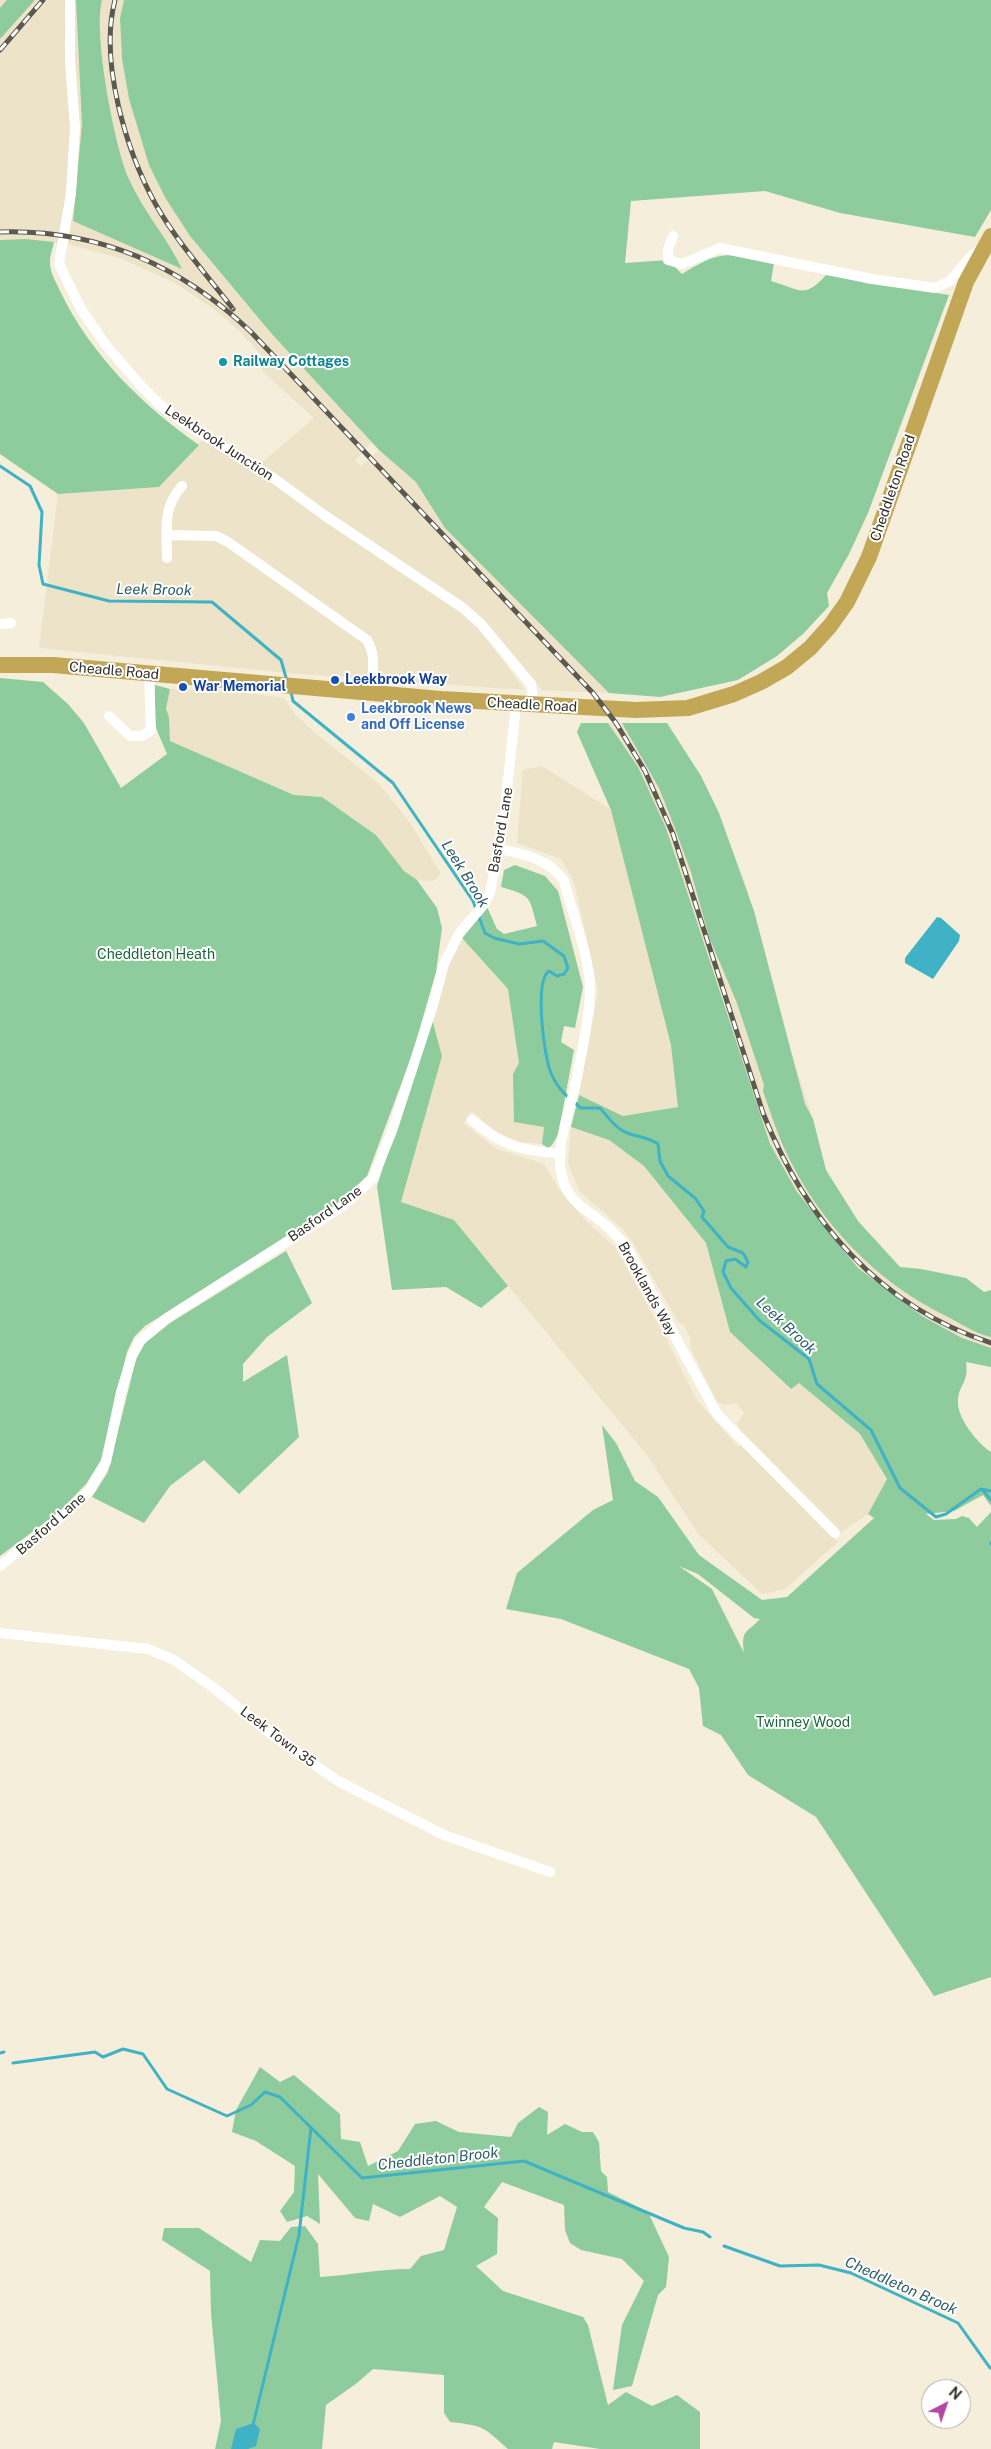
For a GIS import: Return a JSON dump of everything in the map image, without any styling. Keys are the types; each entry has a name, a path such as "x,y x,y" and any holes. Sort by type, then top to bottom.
{"highway":[{"name":"Cheddleton Road","path":"734,694 787,667 830,626 847,602 869,557 966,282 987,242"},
{"name":"Cheadle Road","path":"0,665 53,665 371,694 534,706 662,710 688,708 734,694"}],"street":[{"name":"Leekbrook Junction","path":"70,0 70,61 76,127 70,201 59,264 81,309 105,344 160,405 184,423 272,477 324,515 463,608 480,624 531,684 534,706"},
{"path":"673,236 668,249 668,260 682,264 720,248 864,278 935,288 950,281 972,255 987,242"},
{"path":"166,558 169,503 182,486"},
{"path":"167,535 216,536 228,542 367,640 372,648 374,657 371,694"},
{"path":"0,624 12,623"},
{"path":"109,716 130,736 142,736 151,730 152,715 148,691 149,674"},
{"name":"Basford Lane","path":"0,1566 66,1514 90,1490 106,1462 121,1392 132,1356 140,1341 167,1318 343,1206 373,1178 395,1122 433,1005 444,964 454,942 485,903 490,893 499,849 510,775 516,705"},
{"name":"Brooklands Way","path":"499,849 520,853 550,865 564,881 590,982 590,994 575,1088 566,1115 561,1154 561,1170 567,1191 575,1202 618,1235 629,1251 716,1414 835,1533"},
{"path":"472,1120 489,1135 507,1145 561,1154"},
{"name":"Leek Town 35","path":"0,1633 148,1649 162,1654 174,1660 214,1688 272,1735 338,1781 444,1834 550,1872"}],"shaded area":[{"path":"0,0 124,0 120,18 122,59 129,99 149,165 166,199 190,236 271,333 372,442 355,461 361,466 379,450 476,533 621,688 609,693 542,690 517,660 469,615 525,690 300,674 39,648 58,494 159,487 209,433 259,465 314,418 261,370 269,363 238,330 215,310 175,283 120,258 67,244 26,239 0,240"},
{"path":"170,689 241,692 284,698 295,714 314,732 379,784 410,823 441,874 433,881 417,880 404,871 376,835 322,797 294,795 170,741 169,717 166,709"},
{"path":"581,723 667,723 701,776 719,813 747,889 791,1053 813,1119 826,1170 858,1221 900,1267 991,1299 991,1367 950,1358 678,1107 623,1116 579,1095 598,991 574,882 561,859 517,843 523,770 542,766 610,809 577,732"},
{"path":"462,938 508,989 519,1063 513,1074 515,1091 544,1127 542,1144 521,1142 497,1133 472,1111 463,1123 495,1148 544,1164 559,1189 586,1221 615,1247 666,1338 697,1400 738,1447 742,1444 756,1457 838,1542 785,1589 762,1594 698,1534 647,1455 454,1220 401,1203 442,1056 432,1019 449,963"},
{"path":"571,1127 609,1140 644,1166 706,1243 730,1332 790,1389 799,1383 860,1434 887,1479 868,1514 840,1533 741,1435 737,1423 744,1413 736,1403 724,1405 717,1402 690,1347 691,1340 684,1325 678,1322 632,1241 623,1229 579,1191 568,1163"}],"green space":[{"path":"7,0 35,0 0,39 0,8"},
{"path":"76,0 102,0 100,37 106,89 122,161 134,189 182,269 73,221 82,124"},
{"path":"124,0 991,0 991,210 975,237 840,213 765,191 631,201 625,263 668,260 682,274 708,260 727,255 774,263 771,281 795,289 806,290 812,288 826,275 949,295 868,513 849,554 827,593 829,606 804,633 777,656 738,680 660,697 609,693 445,528 416,482 379,450 271,333 190,236 166,199 149,165 129,99 122,59 120,18"},
{"path":"26,239 54,242 50,259 52,273 73,316 87,337 120,378 158,414 199,445 159,487 58,494 0,454 0,240"},
{"name":"Cheddleton Heath","path":"0,678 43,682 68,704 84,723 121,788 167,754 153,721 155,685 170,689 166,709 169,717 170,741 294,795 322,797 376,835 404,871 417,880 437,908 442,928 436,972 413,1052 367,1176 336,1205 145,1326 134,1337 127,1352 101,1460 86,1484 59,1512 0,1556"},
{"name":"Twinney Wood","path":"581,723 608,723 638,767 666,828 770,1144 797,1192 858,1268 922,1316 962,1338 991,1348 991,1367 966,1362 966,1375 960,1390 958,1407 969,1429 980,1443 991,1452 991,1506 983,1495 954,1511 926,1514 934,1520 956,1519 962,1516 969,1518 977,1527 991,1512 991,1977 934,1996 816,1817 748,1775 721,1735 703,1726 699,1688 689,1669 561,1619 506,1609 517,1573 593,1510 613,1500 602,1425 616,1443 635,1481 658,1497 699,1555 762,1600 787,1597 874,1518 868,1514 887,1479 860,1434 799,1383 791,1389 730,1332 706,1243 644,1166 609,1140 571,1127 579,1095 623,1116 678,1107 671,1045 611,810 577,732","holes":["679,1566 698,1574 754,1618 760,1619 744,1636 744,1653 712,1589"]},
{"path":"622,723 667,723 701,776 719,813 754,911 805,1104 813,1119 826,1170 858,1221 900,1267 966,1278 984,1292 991,1290 991,1337 974,1331 920,1302 873,1268 833,1226 799,1178 774,1122 737,1003 709,937 691,872 674,826 659,788"},
{"path":"515,865 545,876 558,891 583,987 575,1028 564,1026 561,1042 574,1050 558,1135 548,1148 542,1144 544,1127 514,1122 513,1074 519,1063 508,989 462,938 487,907 497,929 504,934 537,926 528,899 524,895 501,887 504,870"},
{"path":"432,1019 442,1056 401,1202 454,1220 508,1286 481,1308 446,1287 392,1290 377,1186"},
{"path":"286,1251 312,1303 267,1337 243,1364 243,1382 287,1355 299,1437 239,1494 204,1460 170,1486 144,1523 92,1497 108,1472 136,1359 145,1343 170,1323"},
{"path":"260,2067 280,2082 294,2075 340,2114 341,2139 360,2142 368,2166 398,2151 415,2124 436,2121 459,2132 511,2137 518,2123 539,2107 548,2112 547,2135 565,2124 582,2132 593,2132 599,2142 601,2171 607,2177 608,2192 648,2212 669,2257 666,2287 658,2295 632,2386 613,2390 622,2325 644,2281 622,2259 581,2250 570,2243 565,2230 564,2205 502,2182 484,2207 498,2218 497,2254 476,2266 503,2291 583,2317 588,2325 608,2405 626,2392 652,2406 677,2395 700,2412 700,2449 600,2449 554,2442 552,2449 508,2449 482,2428 450,2422 444,2413 444,2375 373,2369 326,2405 322,2449 215,2449 221,2421 211,2313 210,2271 162,2240 164,2228 199,2228 251,2262 260,2240 280,2241 291,2227 305,2226 318,2244 320,2277 410,2269 421,2256 444,2250 457,2207 440,2196 400,2217 373,2204 369,2221 355,2218 318,2174 320,2224 307,2216 287,2222 280,2211 294,2192 295,2166 256,2141 232,2132 236,2110"}],"water":[{"path":"937,917 941,918 960,935 959,941 933,979 905,963 905,958"},
{"path":"254,2423 260,2429 256,2446 248,2449 231,2449 236,2429"}],"waterway":[{"name":"Leek Brook","path":"0,466 30,486 42,512 39,565 43,584 109,601 212,602 281,660 287,681"},
{"name":"Leek Brook","path":"291,692 293,701 393,783 473,901 485,933 494,938 519,944 543,941 564,956 568,968 564,974 557,976 549,971 544,978 541,1003 543,1036 548,1064 558,1087 569,1098"},
{"name":"Leek Brook","path":"574,1102 581,1108 600,1108 623,1131 658,1144 660,1161 668,1176 695,1198 704,1211 702,1217 728,1247 743,1253 748,1262 746,1267 735,1259 726,1261 723,1272 731,1288 759,1320 809,1359 817,1384 871,1430 900,1488 936,1517 946,1514 981,1489 991,1491"},
{"path":"982,1489 991,1500"},
{"name":"Cheddleton Brook","path":"13,2063 95,2052 103,2057 123,2049 143,2054 167,2089 227,2116 251,2105 265,2092 280,2097 362,2178 524,2161 684,2228 703,2232 710,2237"},
{"name":"Cheddleton Brook","path":"0,2053 4,2052"},
{"path":"253,2425 299,2235 311,2128"},
{"name":"Cheddleton Brook","path":"724,2246 780,2266 819,2265 851,2273 958,2323 990,2368"}],"railway":[{"path":"0,50 43,0"},
{"path":"115,0 111,24 110,50 113,77 118,105 135,159 164,219 233,309"},
{"path":"0,232 70,237 103,245 135,256 165,270 195,287 223,308 250,331 593,693 616,723 645,771 673,834 763,1113 801,1189 851,1255 881,1282 914,1307 951,1327 991,1343"}],"place":[{"name":"Railway Cottages","path":"223,362"},
{"name":"Leekbrook Way","path":"335,680"},
{"name":"War Memorial","path":"183,687"},
{"name":"Leekbrook News and Off License","path":"351,717"}]}
